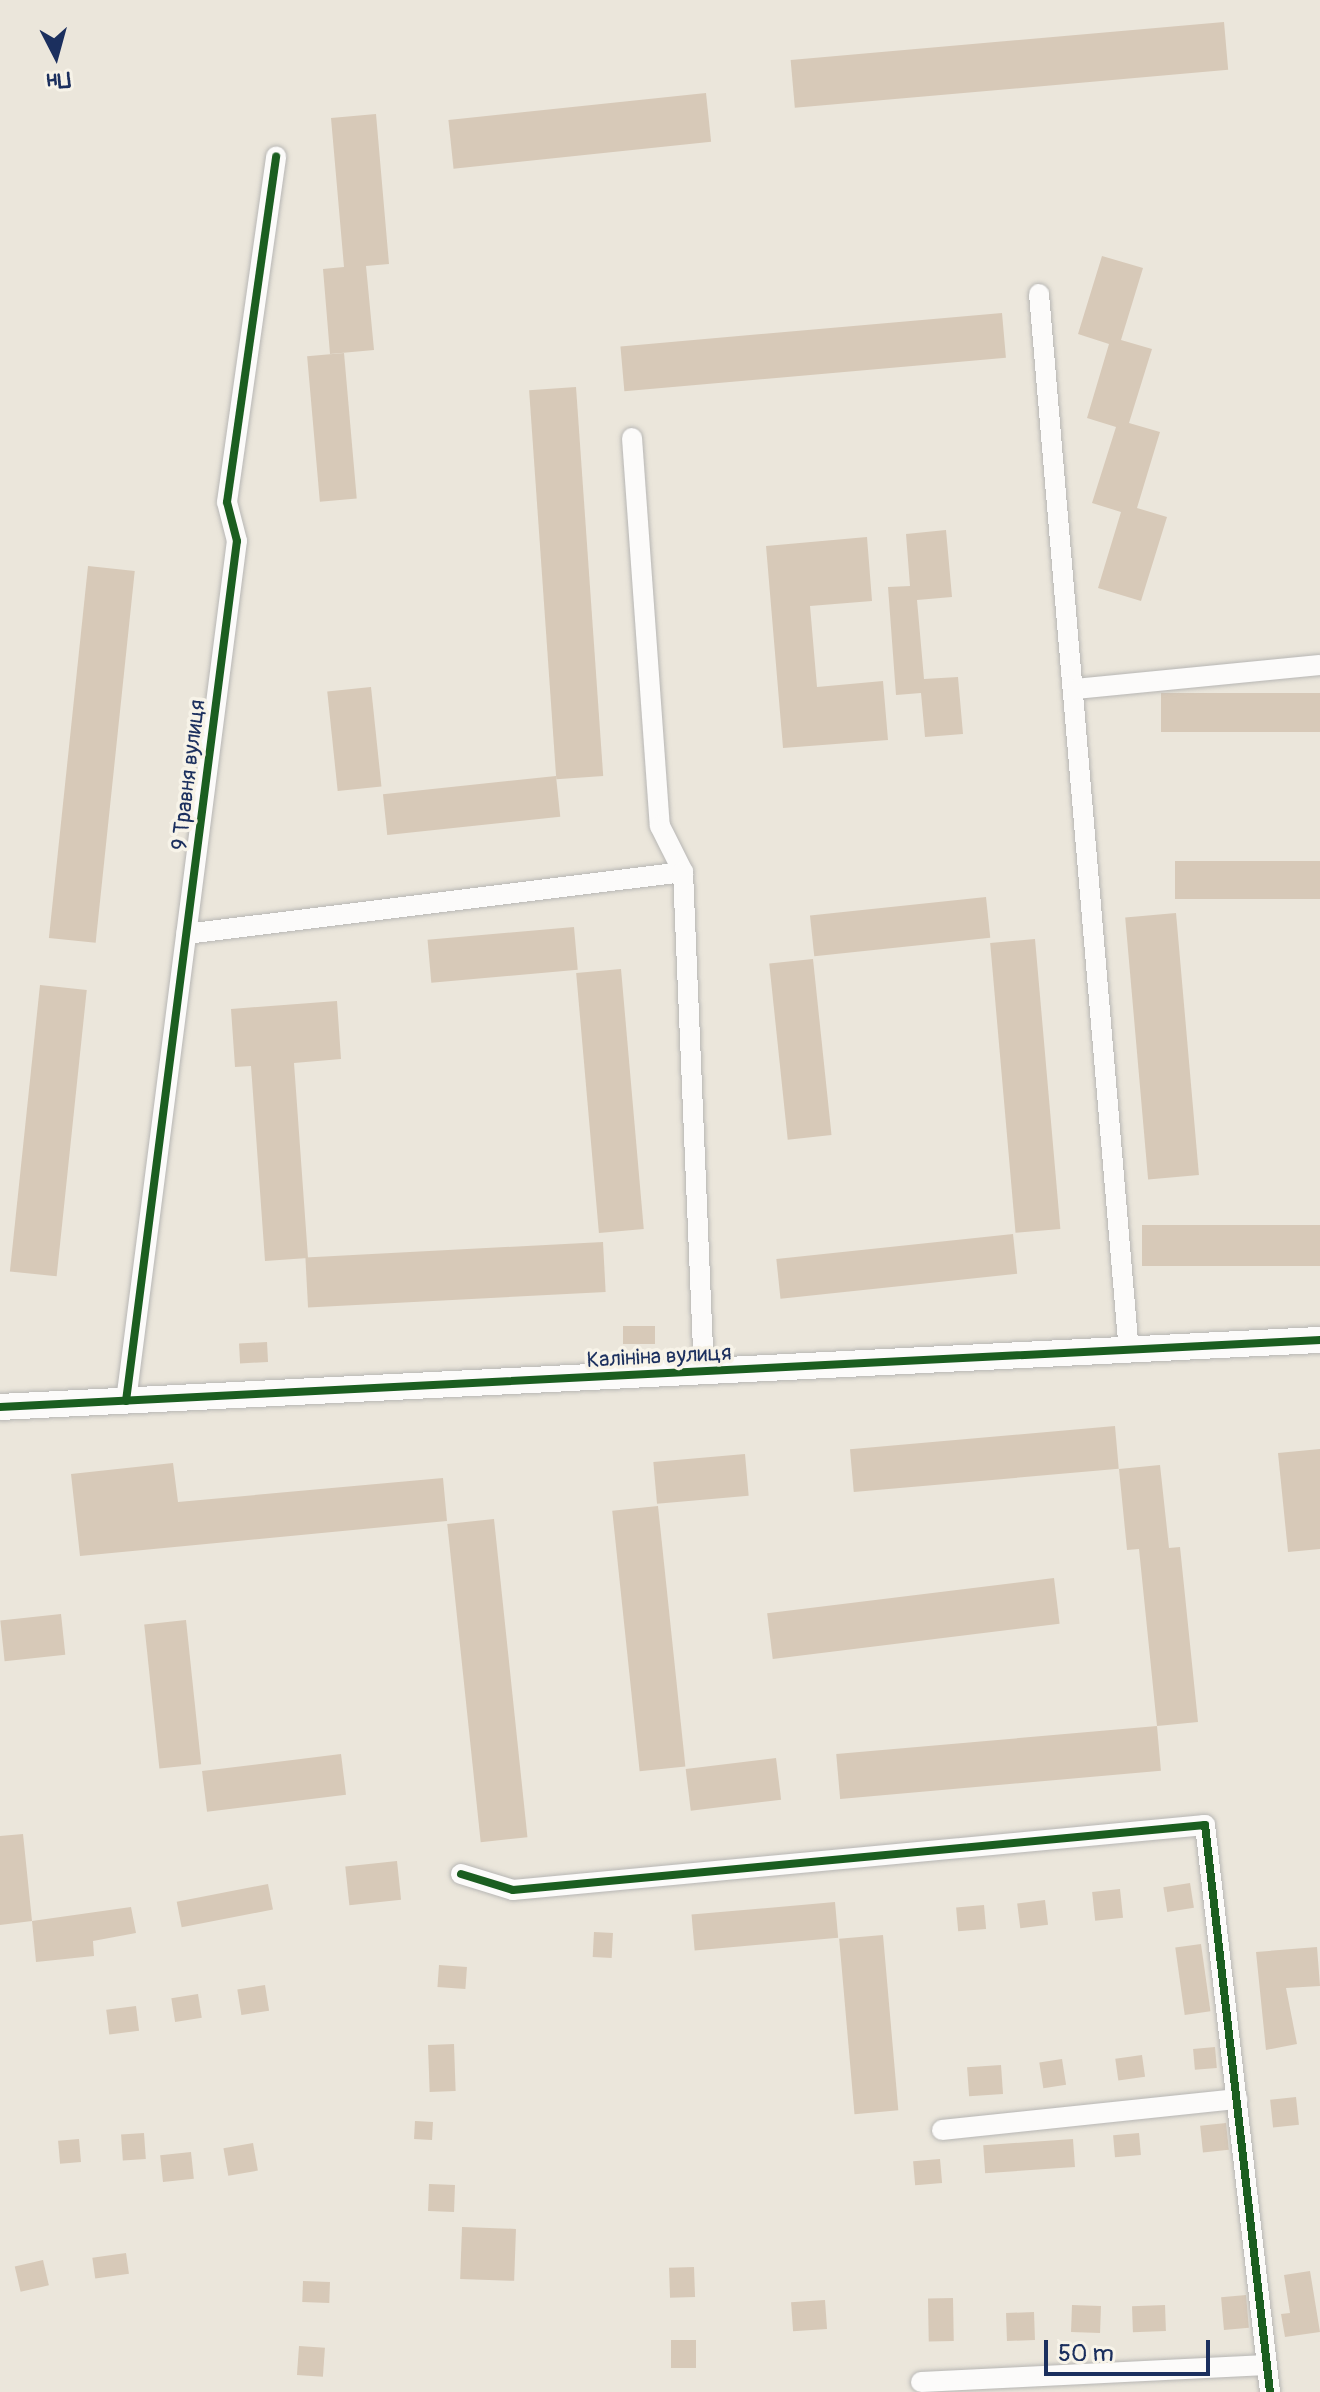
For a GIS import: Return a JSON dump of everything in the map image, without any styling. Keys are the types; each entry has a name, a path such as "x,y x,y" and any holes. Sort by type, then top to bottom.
{"street":[{"name":"9 Травня вулиця","path":"126,1401 237,541 227,502 276,156"},
{"path":"1039,294 1129,1352"},
{"path":"632,438 660,826 683,872 704,1373"},
{"path":"1075,689 1320,665"},
{"path":"186,934 683,872"},
{"name":"Калініна вулиця","path":"0,1407 1320,1340"},
{"path":"461,1874 513,1890 1205,1825 1270,2392"},
{"path":"942,2130 1237,2099"},
{"path":"921,2382 1267,2365"}],"building":[{"path":"1224,22 1228,70 795,108 791,60"},
{"path":"706,93 711,142 454,169 448,120"},
{"path":"376,114 389,264 366,266 374,350 330,354 323,269 344,267 331,118"},
{"path":"1102,256 1143,268 1121,340 1152,349 1129,423 1160,432 1137,508 1167,517 1141,601 1098,588 1121,512 1092,503 1116,427 1087,418 1109,344 1078,334"},
{"path":"1002,313 1006,358 624,391 620,346"},
{"path":"344,353 357,498 320,502 307,356"},
{"path":"576,387 603,776 556,779 529,390"},
{"path":"946,530 952,597 917,600 924,679 958,677 963,734 925,737 921,693 896,695 888,587 910,586 906,534"},
{"path":"867,537 872,601 810,606 817,687 883,681 888,740 783,748 766,546"},
{"path":"88,566 135,571 96,943 49,938"},
{"path":"371,687 381,786 338,791 327,692"},
{"path":"1161,693 1320,693 1320,732 1161,732"},
{"path":"556,776 560,817 387,835 383,794"},
{"path":"1175,861 1320,861 1320,899 1175,899"},
{"path":"986,897 990,938 814,956 810,916"},
{"path":"1176,913 1199,1175 1148,1179 1125,917"},
{"path":"574,927 578,970 431,983 428,940"},
{"path":"1035,939 1060,1229 1016,1233 990,943"},
{"path":"813,959 832,1135 788,1140 769,964"},
{"path":"621,969 644,1229 599,1233 576,973"},
{"path":"40,985 87,990 57,1276 10,1271"},
{"path":"337,1001 341,1059 294,1063 308,1258 265,1261 251,1066 235,1067 231,1009"},
{"path":"1142,1225 1320,1225 1320,1266 1142,1266"},
{"path":"1013,1234 1017,1274 780,1299 776,1259"},
{"path":"603,1242 606,1292 308,1308 305,1258"},
{"path":"623,1326 655,1326 655,1344 623,1344"},
{"path":"267,1342 268,1362 240,1363 239,1343"},
{"path":"1115,1426 1119,1469 854,1492 850,1449"},
{"path":"1320,1449 1320,1549 1288,1552 1278,1453"},
{"path":"745,1454 749,1496 657,1504 653,1462"},
{"path":"173,1463 178,1502 443,1478 447,1521 80,1556 71,1474"},
{"path":"1160,1465 1169,1548 1180,1547 1198,1722 1157,1726 1139,1549 1127,1550 1119,1469"},
{"path":"658,1506 685,1767 640,1771 612,1511"},
{"path":"494,1519 527,1837 481,1842 447,1524"},
{"path":"1054,1578 1060,1624 773,1659 767,1613"},
{"path":"61,1614 65,1655 5,1661 0,1620"},
{"path":"186,1620 201,1764 159,1769 144,1624"},
{"path":"1157,1726 1161,1771 840,1799 836,1754"},
{"path":"341,1754 346,1795 207,1812 202,1771"},
{"path":"776,1758 781,1800 691,1811 686,1769"},
{"path":"23,1834 32,1921 0,1925 0,1836"},
{"path":"397,1861 401,1900 349,1905 345,1866"},
{"path":"1190,1883 1194,1908 1167,1912 1163,1887"},
{"path":"268,1884 273,1910 182,1927 177,1902"},
{"path":"1120,1889 1123,1918 1095,1921 1092,1892"},
{"path":"1045,1900 1048,1925 1020,1928 1017,1903"},
{"path":"835,1902 838,1938 695,1950 692,1915"},
{"path":"984,1905 986,1929 958,1931 956,1907"},
{"path":"131,1907 136,1933 93,1941 94,1956 36,1962 32,1921"},
{"path":"594,1932 613,1933 612,1958 593,1957"},
{"path":"883,1935 898,2110 855,2114 839,1939"},
{"path":"1201,1944 1210,2011 1185,2015 1175,1948"},
{"path":"1317,1947 1320,1986 1286,1988 1297,2044 1266,2050 1256,1952"},
{"path":"439,1965 467,1967 465,1989 437,1987"},
{"path":"265,1985 269,2011 241,2015 237,1989"},
{"path":"198,1994 202,2018 175,2022 171,1998"},
{"path":"136,2006 139,2031 109,2034 106,2010"},
{"path":"454,2044 456,2091 430,2092 428,2045"},
{"path":"1215,2047 1217,2068 1195,2070 1193,2049"},
{"path":"1142,2055 1145,2077 1118,2081 1115,2059"},
{"path":"1062,2059 1066,2085 1043,2088 1039,2063"},
{"path":"1001,2065 1003,2094 969,2096 967,2067"},
{"path":"1296,2097 1299,2125 1273,2128 1270,2100"},
{"path":"415,2121 433,2122 432,2140 414,2139"},
{"path":"1226,2123 1229,2150 1203,2153 1200,2126"},
{"path":"144,2133 146,2159 123,2161 121,2135"},
{"path":"1139,2133 1141,2155 1115,2157 1113,2135"},
{"path":"79,2139 81,2162 60,2164 58,2141"},
{"path":"1073,2139 1075,2167 985,2173 983,2145"},
{"path":"253,2143 258,2171 228,2176 223,2148"},
{"path":"191,2152 194,2179 163,2182 160,2155"},
{"path":"940,2159 942,2183 915,2185 913,2161"},
{"path":"429,2184 455,2185 454,2212 428,2211"},
{"path":"462,2227 516,2229 514,2281 460,2279"},
{"path":"126,2253 129,2274 95,2279 92,2258"},
{"path":"43,2260 49,2285 21,2292 15,2267"},
{"path":"694,2267 695,2297 670,2298 669,2268"},
{"path":"1310,2271 1320,2332 1285,2337 1281,2314 1290,2313 1284,2275"},
{"path":"303,2281 330,2282 329,2303 302,2302"},
{"path":"1246,2295 1249,2328 1224,2330 1221,2297"},
{"path":"928,2298 953,2298 954,2341 929,2341"},
{"path":"825,2300 827,2329 793,2331 791,2302"},
{"path":"1072,2305 1101,2306 1100,2333 1071,2332"},
{"path":"1165,2305 1166,2331 1133,2332 1132,2306"},
{"path":"1034,2312 1035,2340 1007,2341 1006,2313"},
{"path":"671,2340 696,2340 696,2368 671,2368"},
{"path":"299,2346 325,2348 323,2377 297,2375"}],"cycle path":[{"path":"126,1401 237,541 227,502 276,156"},
{"path":"0,1407 1320,1340"},
{"path":"461,1874 513,1890 1205,1825 1270,2392"}]}
